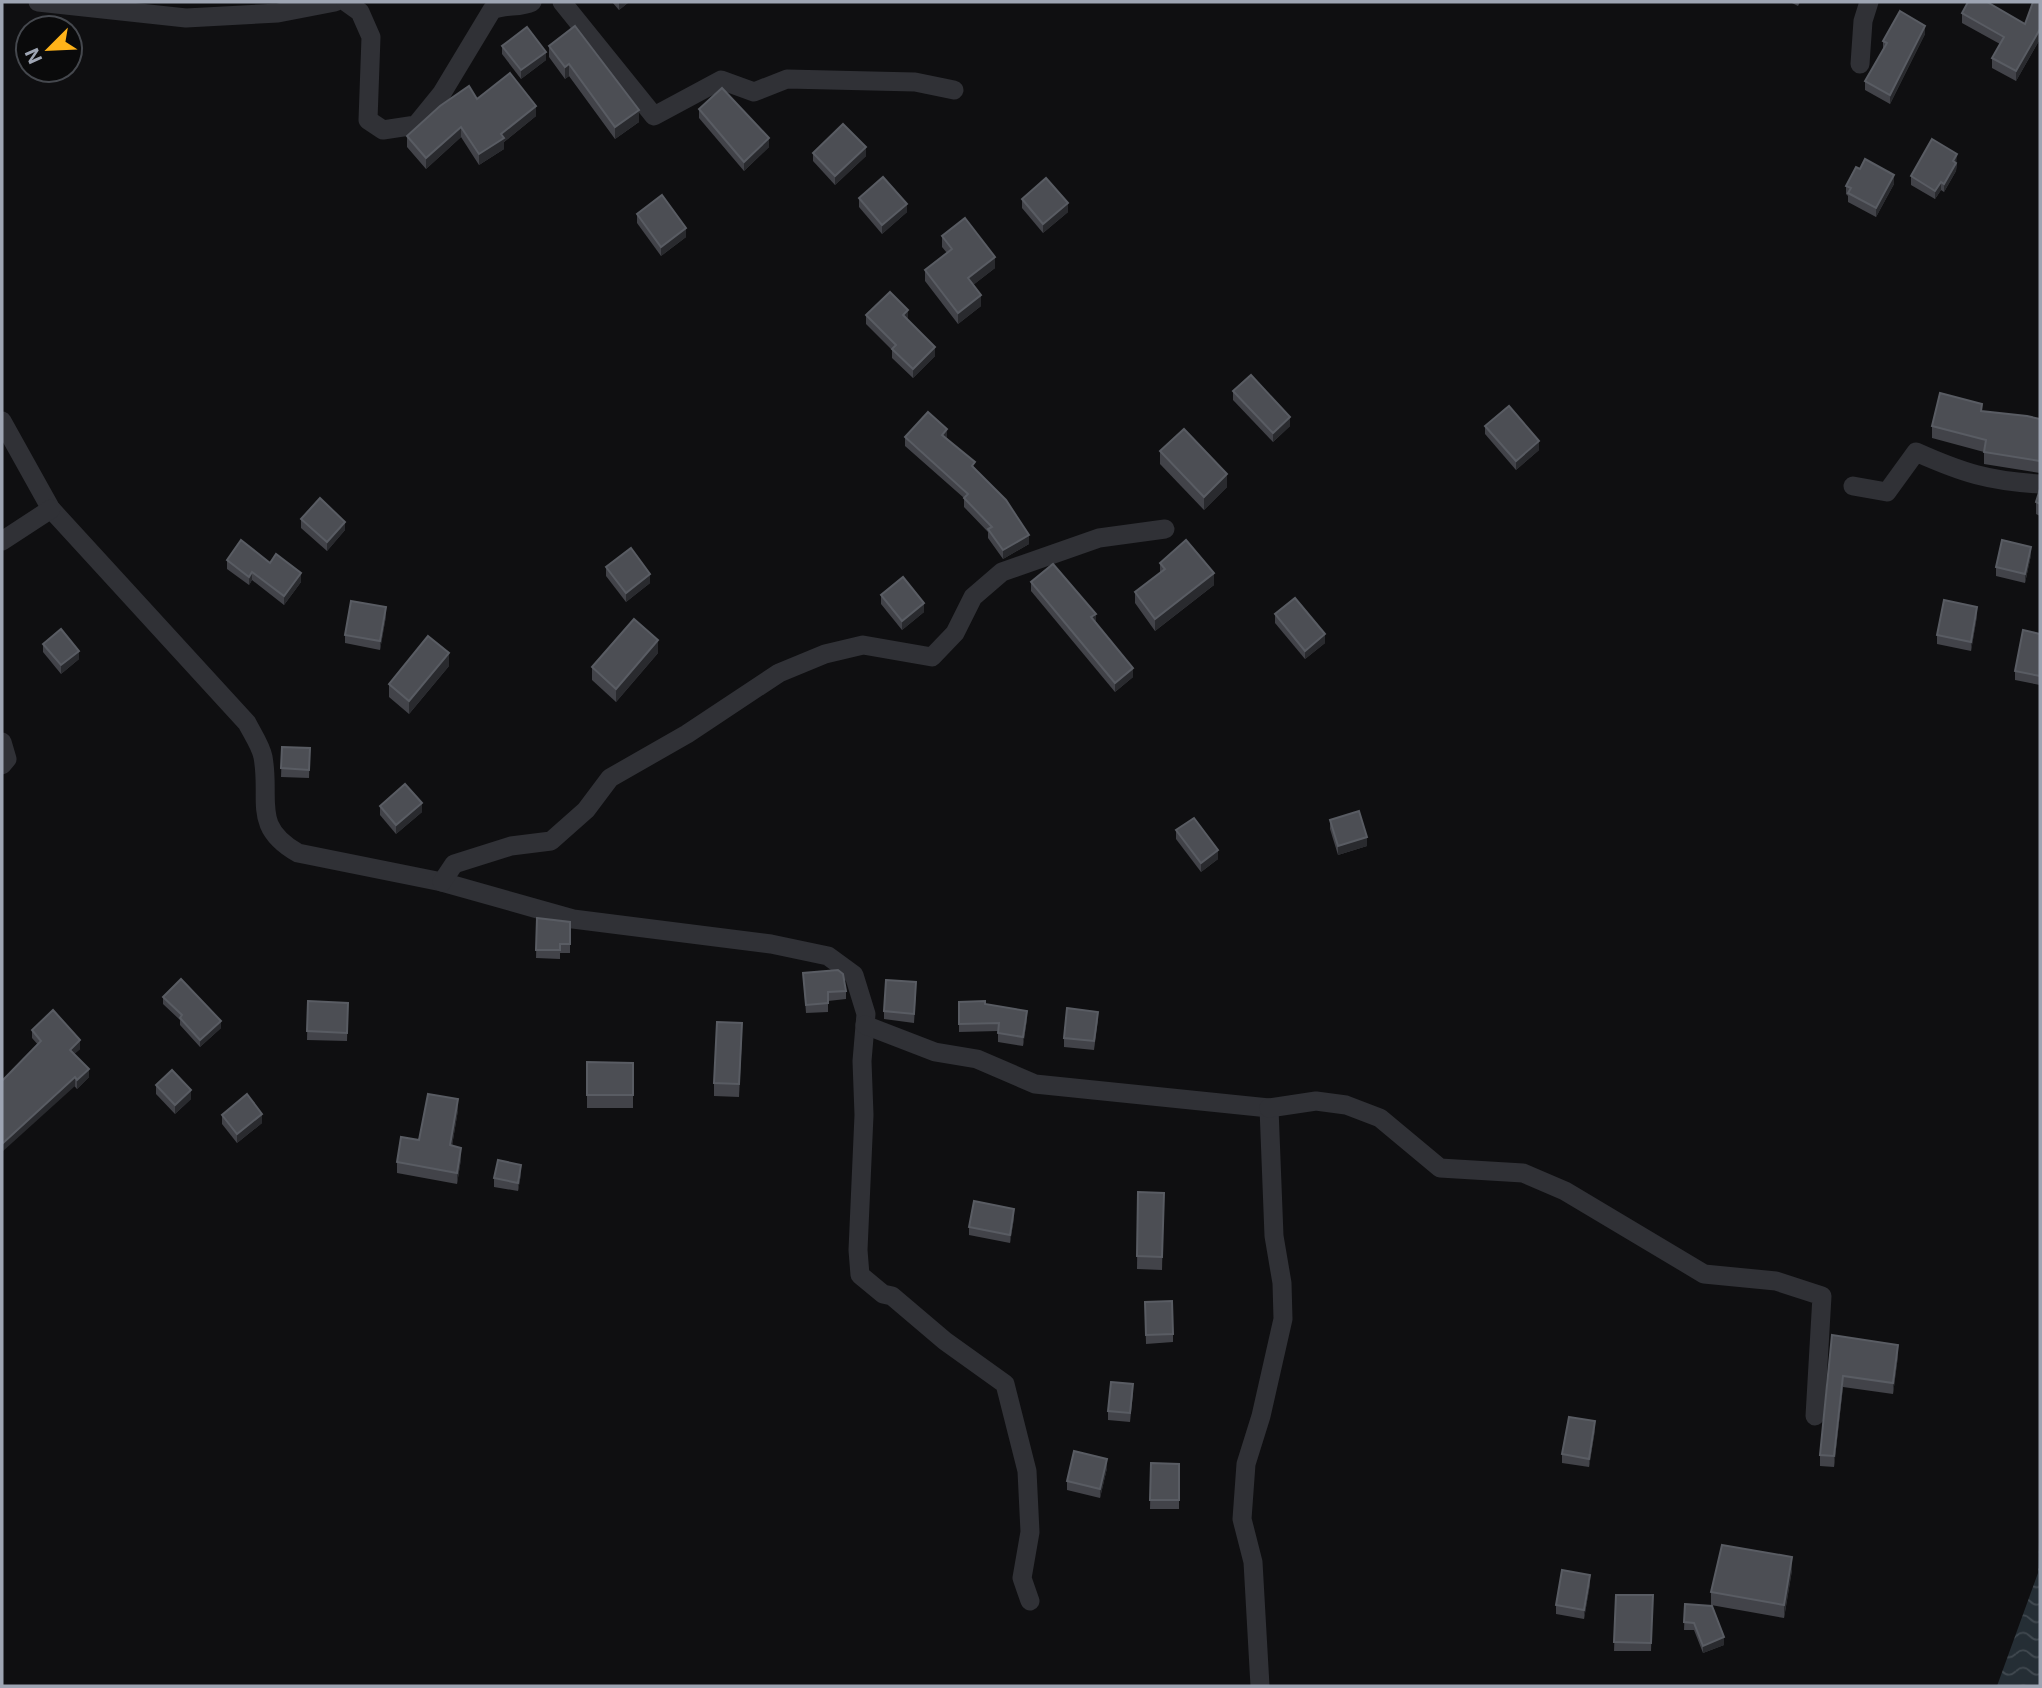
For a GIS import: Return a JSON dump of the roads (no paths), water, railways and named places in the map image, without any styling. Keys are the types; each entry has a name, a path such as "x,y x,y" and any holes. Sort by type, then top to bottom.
{"street":[{"path":"38,2 186,18 278,13 335,2"},
{"path":"346,2 360,12 371,37 368,120 383,130 416,125 442,93 492,10 504,5 522,7 533,2"},
{"path":"562,2 654,116 721,80 754,92 788,79 915,82 954,90"},
{"path":"1860,64 1863,21 1869,2"},
{"path":"2,422 51,509 247,723 263,756 268,826 279,842 298,853 442,882 573,919 771,944 828,956 854,975 866,1014 859,1275 883,1293 892,1296 945,1341 1005,1384 1027,1471 1030,1532 1022,1578 1030,1601"},
{"path":"1853,486 1887,492 1916,452 1951,467 1999,482 2040,484"},
{"path":"2,541 51,509"},
{"path":"442,882 454,864 511,846 551,841 586,810 610,778 687,734 779,673 825,654 863,645 932,657 955,633 973,597 1002,572 1098,538 1165,529"},
{"path":"2,742 7,759 2,765"},
{"path":"865,1025 934,1052 977,1059 1035,1084 1269,1108 1316,1101 1346,1105 1380,1118 1440,1168 1523,1173 1565,1191 1704,1274 1776,1281 1822,1296 1815,1416"},
{"path":"1260,1686 1253,1562 1242,1519 1246,1464 1261,1416 1283,1319 1282,1283 1274,1236 1269,1108"}],"water":[{"path":"2040,1512 2040,1686 1997,1686 2038,1573"}]}
